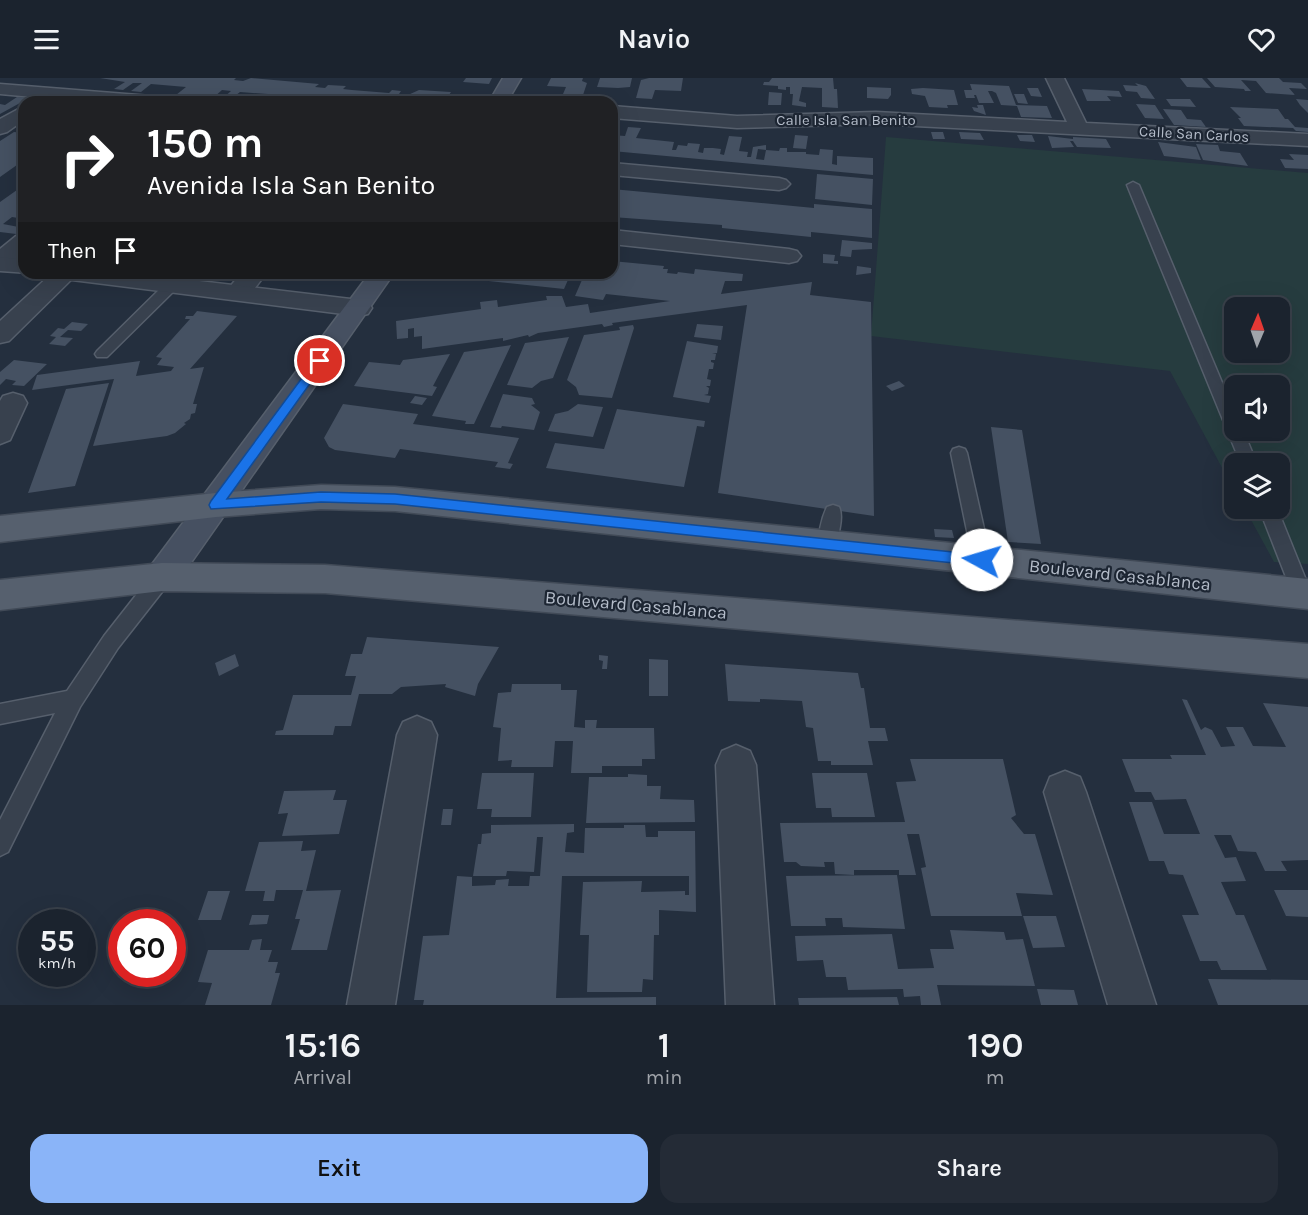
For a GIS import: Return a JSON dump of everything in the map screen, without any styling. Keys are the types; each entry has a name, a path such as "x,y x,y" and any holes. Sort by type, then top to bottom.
{"main road":[{"path":"502,96 512,78"},
{"path":"162,577 378,279"},
{"name":"Boulevard Casablanca","path":"0,529 216,505 321,497 395,499 982,560 1306,597"},
{"name":"Boulevard Casablanca","path":"0,595 162,577 325,579 1308,661"}],"street":[{"path":"1054,78 1079,128"},
{"path":"0,88 37,96"},
{"name":"Calle Isla San Benito","path":"618,112 737,122 876,118 1079,128"},
{"path":"0,128 18,116"},
{"name":"Calle San Carlos","path":"1079,128 1308,140"},
{"path":"618,170 779,184"},
{"path":"618,238 789,256"},
{"path":"0,262 18,246"},
{"path":"0,262 18,266"},
{"path":"0,335 60,279"},
{"path":"122,279 359,308"},
{"path":"237,293 249,279"},
{"path":"0,432 13,403"},
{"path":"371,1005 417,735"},
{"path":"736,765 750,1005"},
{"path":"1065,792 1132,1005"}],"lane":[{"path":"1133,184 1224,403"},
{"path":"102,354 172,285"},
{"path":"959,453 982,560"},
{"path":"827,544 833,512"},
{"path":"1273,519 1306,597"},
{"path":"0,844 73,700 111,642 162,577"},
{"path":"0,714 73,700"}],"green space":[{"path":"886,137 1308,173 1308,564 1274,562 1250,519 1290,519 1290,453 1224,453 1224,471 1170,371 871,336"}],"building":[{"path":"100,78 236,78 234,80 243,81 251,78 319,84 315,87 325,88 328,85 346,86 343,89 389,93 392,90 408,95 419,90 451,92 449,95 458,96 266,96 268,94 240,92 235,96 225,96 231,91 222,90 215,96 188,96 176,95 186,87 151,84 141,92 131,91 142,83 133,83 123,90 114,89 125,82"},
{"path":"466,78 492,78 489,84 463,82"},
{"path":"551,78 583,78 582,81 587,83 583,95 563,94 566,87 547,86"},
{"path":"600,78 632,78 630,87 618,88 597,87"},
{"path":"683,78 681,91 655,90 652,99 636,98 641,80"},
{"path":"772,78 833,78 834,89 837,89 838,108 822,107 822,88 802,87 799,101 806,103 806,107 792,105 793,94 790,94 790,87 786,87 786,90 778,89 778,86 763,85"},
{"path":"1180,78 1202,78 1211,88 1187,87"},
{"path":"1207,78 1279,78 1283,82 1301,83 1307,89 1289,88 1295,95 1266,93 1256,81 1241,80 1251,91 1245,91 1244,89 1215,87"},
{"path":"1135,83 1146,86 1155,99 1141,98 1137,92 1126,91 1123,85 1138,86"},
{"path":"970,84 1009,86 1016,105 1047,106 1052,118 1021,117 1017,106 1001,105 996,93 992,91 988,91 994,103 979,103 976,95 974,95 975,98 966,98 964,90 972,90"},
{"path":"867,87 891,88 891,95 888,99 867,98"},
{"path":"1027,88 1038,88 1042,97 1031,96"},
{"path":"911,89 954,90 958,105 947,105 948,108 929,107 925,96 912,94"},
{"path":"1082,89 1119,91 1122,97 1107,96 1111,101 1087,101"},
{"path":"769,92 782,93 781,105 768,105"},
{"path":"1014,94 1024,94 1028,104 1018,103"},
{"path":"18,97 18,104 0,114 0,104 5,105"},
{"path":"1166,99 1190,99 1196,107 1171,106"},
{"path":"1296,99 1308,100 1308,113 1300,105"},
{"path":"1136,104 1155,105 1164,119 1145,118"},
{"path":"977,105 983,105 986,115 974,111 972,107 978,108"},
{"path":"1230,107 1278,109 1295,127 1308,128 1308,132 1296,131 1293,128 1244,126 1238,118 1241,118"},
{"path":"1163,109 1181,110 1187,119 1201,120 1206,127 1174,125"},
{"path":"628,127 641,128 636,138 674,142 672,150 676,150 678,145 700,144 698,152 703,153 704,148 713,148 721,149 720,154 724,155 729,136 742,137 739,151 748,152 747,157 751,157 753,147 766,145 766,150 779,151 780,148 787,148 787,152 819,155 820,149 833,150 832,164 837,165 837,156 873,158 873,175 618,152 618,135 625,136","holes":["758,149 766,150 764,160 756,159"]},
{"path":"14,132 18,132 18,164 0,177 0,141"},
{"path":"931,132 943,132 945,139 933,139"},
{"path":"959,132 980,133 984,140 961,139"},
{"path":"795,135 808,136 806,149 793,148"},
{"path":"1017,135 1032,135 1035,142 1020,141"},
{"path":"1048,136 1106,139 1111,148 1077,147 1073,141 1070,141 1074,147 1052,148"},
{"path":"1158,142 1196,147 1201,160 1164,156"},
{"path":"1196,144 1218,145 1220,151 1240,153 1248,166 1203,160"},
{"path":"1289,154 1308,155 1308,169 1285,168 1280,159 1294,160"},
{"path":"817,174 873,179 872,205 815,199"},
{"path":"18,189 18,218 12,217 3,224 18,227 16,234 0,232 0,202"},
{"path":"618,190 814,208 814,204 872,209 872,238 811,232 811,237 722,228 722,225 618,217"},
{"path":"842,240 872,243 872,249 852,250 851,257 840,256"},
{"path":"823,254 835,255 834,261 838,261 838,264 823,263"},
{"path":"618,262 664,266 663,269 668,269 667,273 677,274 678,272 694,274 695,269 743,274 742,281 725,281 721,294 812,282 810,295 871,302 874,516 718,493 747,305 612,323 613,325 604,327 602,324 538,333 529,337 528,335 503,341 503,338 422,349 422,336 414,337 414,328 408,329 408,338 397,339 396,321 481,309 480,302 497,300 498,307 547,300 546,296 562,296 566,307 588,304 590,313 670,301 606,294 603,300 575,296 582,279 618,279"},
{"path":"857,266 871,268 871,273 856,275"},
{"path":"469,279 568,279 564,289"},
{"path":"197,311 237,316 190,369 204,367 193,404 197,404 195,413 191,414 190,419 184,423 186,424 175,433 93,446 114,379 32,390 37,375 140,361 136,376 171,371 174,367 157,365 162,358 156,357 190,319 185,319 186,316 193,316"},
{"path":"72,322 88,324 81,331 68,330 60,337 73,338 65,346 49,344 56,337 50,336 58,328 64,329"},
{"path":"697,324 723,326 721,340 694,337"},
{"path":"633,325 612,398 579,395 576,387 567,380 584,335 620,330 619,327"},
{"path":"569,337 553,378 541,381 532,388 507,385 525,343"},
{"path":"687,341 718,346 717,353 712,354 716,354 715,360 711,360 714,363 713,369 709,369 707,379 711,380 710,386 706,386 709,388 708,394 704,395 711,396 709,403 673,397"},
{"path":"511,345 474,424 432,416 464,352"},
{"path":"450,354 433,386 437,387 432,396 354,386 369,362 400,365 403,360"},
{"path":"14,360 47,364 24,386 12,385 16,381 6,379 0,385 0,372"},
{"path":"899,381 905,386 892,391 886,386"},
{"path":"109,383 75,486 28,493 66,389"},
{"path":"503,394 532,398 535,404 531,405 540,412 534,430 502,426 501,428 490,427"},
{"path":"415,396 427,398 422,405 410,403"},
{"path":"343,404 418,414 413,424 519,438 508,463 513,464 510,469 495,467 498,462 400,449 395,458 335,450 329,447 324,438"},
{"path":"578,404 603,407 593,437 548,431 555,414 568,411"},
{"path":"617,409 705,421 704,427 697,426 684,487 546,468 555,443 604,449"},
{"path":"991,427 1022,430 1041,544 1008,542"},
{"path":"934,529 952,530 954,538 935,537"},
{"path":"367,637 499,647 478,684 475,696 445,687 446,684 401,687 392,694 359,694 351,726 335,726 333,735 275,735 276,731 283,730 293,695 351,695 356,676 345,676 351,654 362,654"},
{"path":"235,654 239,666 219,676 215,663"},
{"path":"599,655 608,656 607,669 602,669 603,661 599,660"},
{"path":"649,659 668,660 668,696 649,696"},
{"path":"725,664 858,673 861,688 864,688 870,728 885,728 888,741 868,741 873,765 831,765 831,761 818,761 813,728 806,727 802,701 760,699 760,702 728,701"},
{"path":"512,684 561,684 561,690 577,690 574,727 585,728 585,720 597,720 596,728 654,728 655,759 642,759 642,766 602,766 602,773 571,773 573,741 555,741 553,767 511,767 512,760 498,761 501,728 493,727 498,693 511,692"},
{"path":"1182,699 1187,700 1201,730 1205,727 1212,730 1221,747 1235,746 1226,727 1243,727 1253,746 1286,747 1263,703 1308,707 1308,860 1281,861 1287,871 1265,871 1256,852 1238,851 1231,835 1214,835 1225,858 1236,857 1246,881 1221,882 1236,915 1244,915 1267,970 1221,970 1217,961 1200,961 1182,915 1199,915 1183,875 1169,874 1164,861 1149,861 1129,802 1152,802 1164,834 1200,834 1186,799 1155,800 1151,792 1135,792 1122,759 1172,759 1170,755 1206,755"},
{"path":"910,759 1003,759 1016,815 1011,818 1024,834 1035,834 1053,895 1016,893 1022,916 931,916 921,868 926,867 919,834 907,834 916,875 899,875 899,870 854,870 854,875 835,874 834,862 824,862 825,867 801,866 796,862 784,862 780,823 905,822 896,782 916,781"},
{"path":"482,773 534,773 531,817 491,817 492,809 477,809"},
{"path":"812,773 867,773 875,817 832,817 831,808 816,808"},
{"path":"628,774 647,775 647,786 661,786 660,799 694,800 695,822 586,823 589,777 628,777"},
{"path":"336,790 333,800 347,800 339,834 282,836 288,813 278,814 284,791"},
{"path":"443,809 453,809 451,825 441,825"},
{"path":"574,824 574,832 567,833 565,852 584,853 585,828 624,828 624,825 645,825 646,837 658,837 658,831 695,831 696,912 659,910 659,935 654,935 653,980 643,979 642,992 587,992 589,935 580,935 583,882 642,881 641,892 685,891 685,895 689,895 689,876 562,876 556,998 656,997 656,1005 423,1005 424,1000 414,1000 423,936 449,935 457,876 472,877 472,886 495,885 496,880 509,879 508,886 529,886 530,876 540,876 543,837 537,837 534,872 507,871 506,876 473,876 478,844 481,844 482,834 491,833 491,825"},
{"path":"303,841 301,851 316,850 306,891 341,890 327,950 291,950 300,919 295,919 303,890 276,890 274,901 263,901 265,891 245,891 259,842"},
{"path":"897,875 905,929 843,927 842,918 825,918 826,926 791,926 786,876"},
{"path":"1274,890 1308,890 1308,917 1286,916"},
{"path":"208,891 230,891 221,920 198,920"},
{"path":"252,915 269,915 267,924 249,925"},
{"path":"1023,916 1056,916 1065,947 1033,948"},
{"path":"950,930 1004,932 1006,940 1023,939 1035,986 937,985 941,1005 921,1005 920,996 904,997 903,989 848,990 846,977 826,977 823,960 797,961 795,936 892,934 898,969 934,968 930,949 954,949"},
{"path":"262,939 260,950 272,950 268,962 278,962 275,973 280,973 271,1005 205,1005 212,983 198,982 208,950 249,950 252,940"},
{"path":"1208,979 1308,980 1308,1005 1218,1005"},
{"path":"1037,989 1074,990 1078,1005 1041,1005"},
{"path":"897,997 899,1005 799,1005 798,998"}],"route":[{"path":"320,361 216,505 321,497 395,499 982,560"}]}
